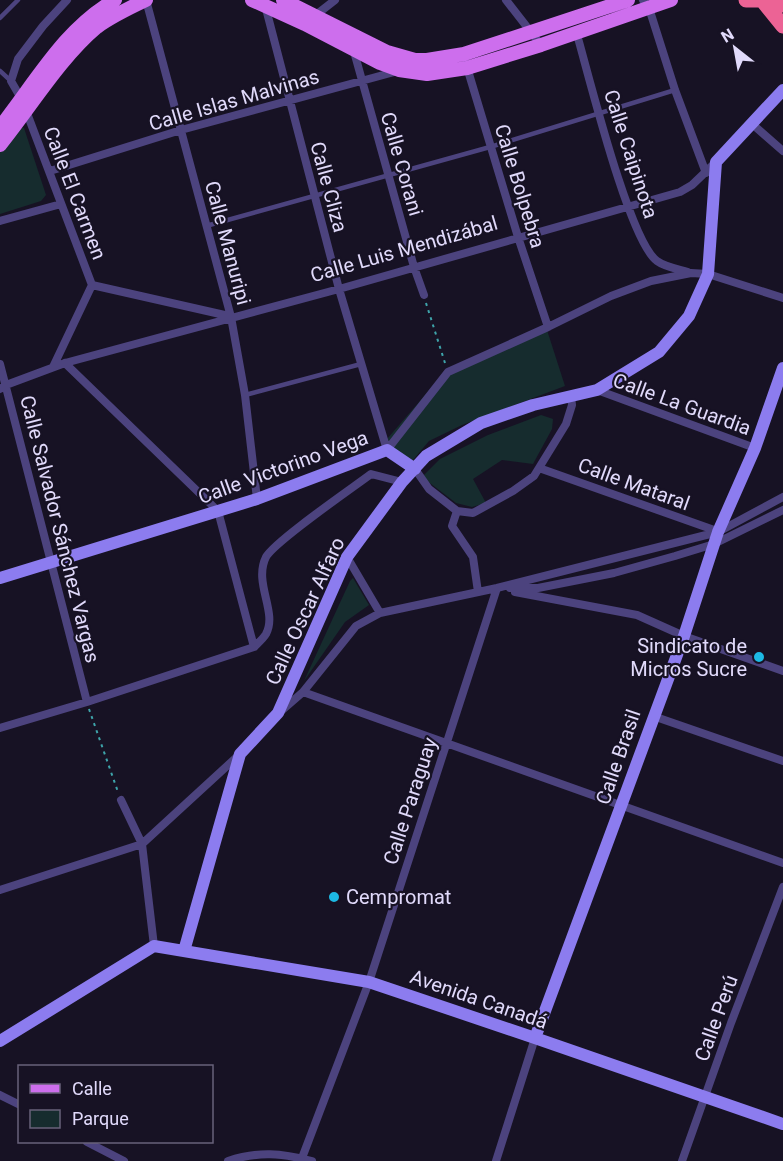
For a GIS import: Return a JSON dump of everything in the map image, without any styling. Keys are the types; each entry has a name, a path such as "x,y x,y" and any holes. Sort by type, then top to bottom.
{"highway":[{"path":"746,0 762,0 783,26"},
{"path":"779,0 783,5"}],"main road":[{"path":"0,146 72,33 92,15 116,0"},
{"path":"0,127 24,106 83,40 112,17 146,0"},
{"path":"283,0 353,49 399,70 427,74 466,61 532,33 628,0"},
{"path":"260,2 350,33 395,55 415,60 466,61 541,45 577,33 646,4 671,0"}],"street":[{"path":"11,81 18,59 43,26 67,0"},
{"name":"Calle Manuripi","path":"146,0 231,317 245,395 257,499"},
{"path":"310,20 335,0"},
{"path":"506,0 541,45"},
{"name":"Calle Cliza","path":"260,2 339,289 387,450"},
{"path":"646,4 705,173"},
{"name":"Calle Caipinota","path":"573,19 627,206 647,249 657,261 690,273"},
{"name":"Calle Corani","path":"350,33 423,295"},
{"name":"Calle Islas Malvinas","path":"50,171 181,130 289,102 428,60"},
{"name":"Calle Bolpebra","path":"466,61 490,147 548,327"},
{"name":"Calle El Carmen","path":"11,81 24,106 50,171 92,285"},
{"name":"Calle Luis Mendizábal","path":"3,387 65,363 339,289 680,192 705,173 783,90"},
{"path":"751,123 783,151"},
{"name":"Calle Oscar Alfaro","path":"0,890 141,844 240,754 278,713 347,557 402,482 426,456 481,423 533,405 597,390 659,352 689,316 708,274 716,162"},
{"path":"0,221 61,204"},
{"name":"Calle Victorino Vega","path":"0,578 257,499 387,450 448,372 631,288 651,281 690,273 708,274 783,297"},
{"path":"53,367 92,285 231,317"},
{"path":"65,363 218,511 254,648"},
{"name":"Calle Salvador Sánchez Vargas","path":"0,364 3,387 87,702"},
{"name":"Calle Brasil","path":"496,1161 535,1038 684,636 716,538 755,448 783,368"},
{"name":"Calle La Guardia","path":"597,390 755,448"},
{"path":"387,450 415,469 429,489 457,511 473,513 513,491 534,476 566,424 572,405 571,396"},
{"name":"Calle Mataral","path":"539,468 716,538"},
{"path":"0,728 254,648 267,633 269,617 262,588 262,571 267,555 287,537 371,474 402,482"},
{"path":"278,713 303,692 356,626 380,613 716,538 783,497"},
{"path":"497,588 538,588 603,575 716,538 783,510"},
{"path":"457,511 452,526 473,556 478,592"},
{"path":"347,557 380,613"},
{"path":"497,588 637,615 684,636 783,671"},
{"name":"Calle Paraguay","path":"302,1158 369,982 497,588"},
{"path":"303,692 783,862"},
{"path":"653,716 783,761"},
{"path":"184,951 240,754"},
{"path":"0,1041 154,946 141,844 121,800"},
{"name":"Calle Perú","path":"682,1161 783,887"},
{"name":"Avenida Canadá","path":"154,946 369,982 783,1124"},
{"path":"0,1095 18,1104"},
{"path":"89,1143 124,1161"},
{"path":"228,1161 246,1155 271,1153 312,1161"}],"lane":[{"path":"0,18 18,0"},
{"path":"0,71 11,81"},
{"path":"206,226 490,147 675,90"},
{"path":"245,395 361,364"}],"path":[{"path":"423,295 448,372"},
{"path":"87,702 121,800"}],"green space":[{"path":"19,126 24,128 46,195 41,201 0,214 0,151"},
{"path":"547,330 565,386 462,425 429,441 413,460 403,462 390,456 387,439 432,387 451,371"},
{"path":"541,415 553,419 552,429 533,464 502,460 473,479 486,503 472,507 456,503 422,477 440,459 488,435"},
{"path":"353,578 369,605 345,622 304,681 350,581"}],"place":[{"name":"Sindicato de Micros Sucre","path":"759,657"},
{"name":"Cempromat","path":"334,897"}]}
